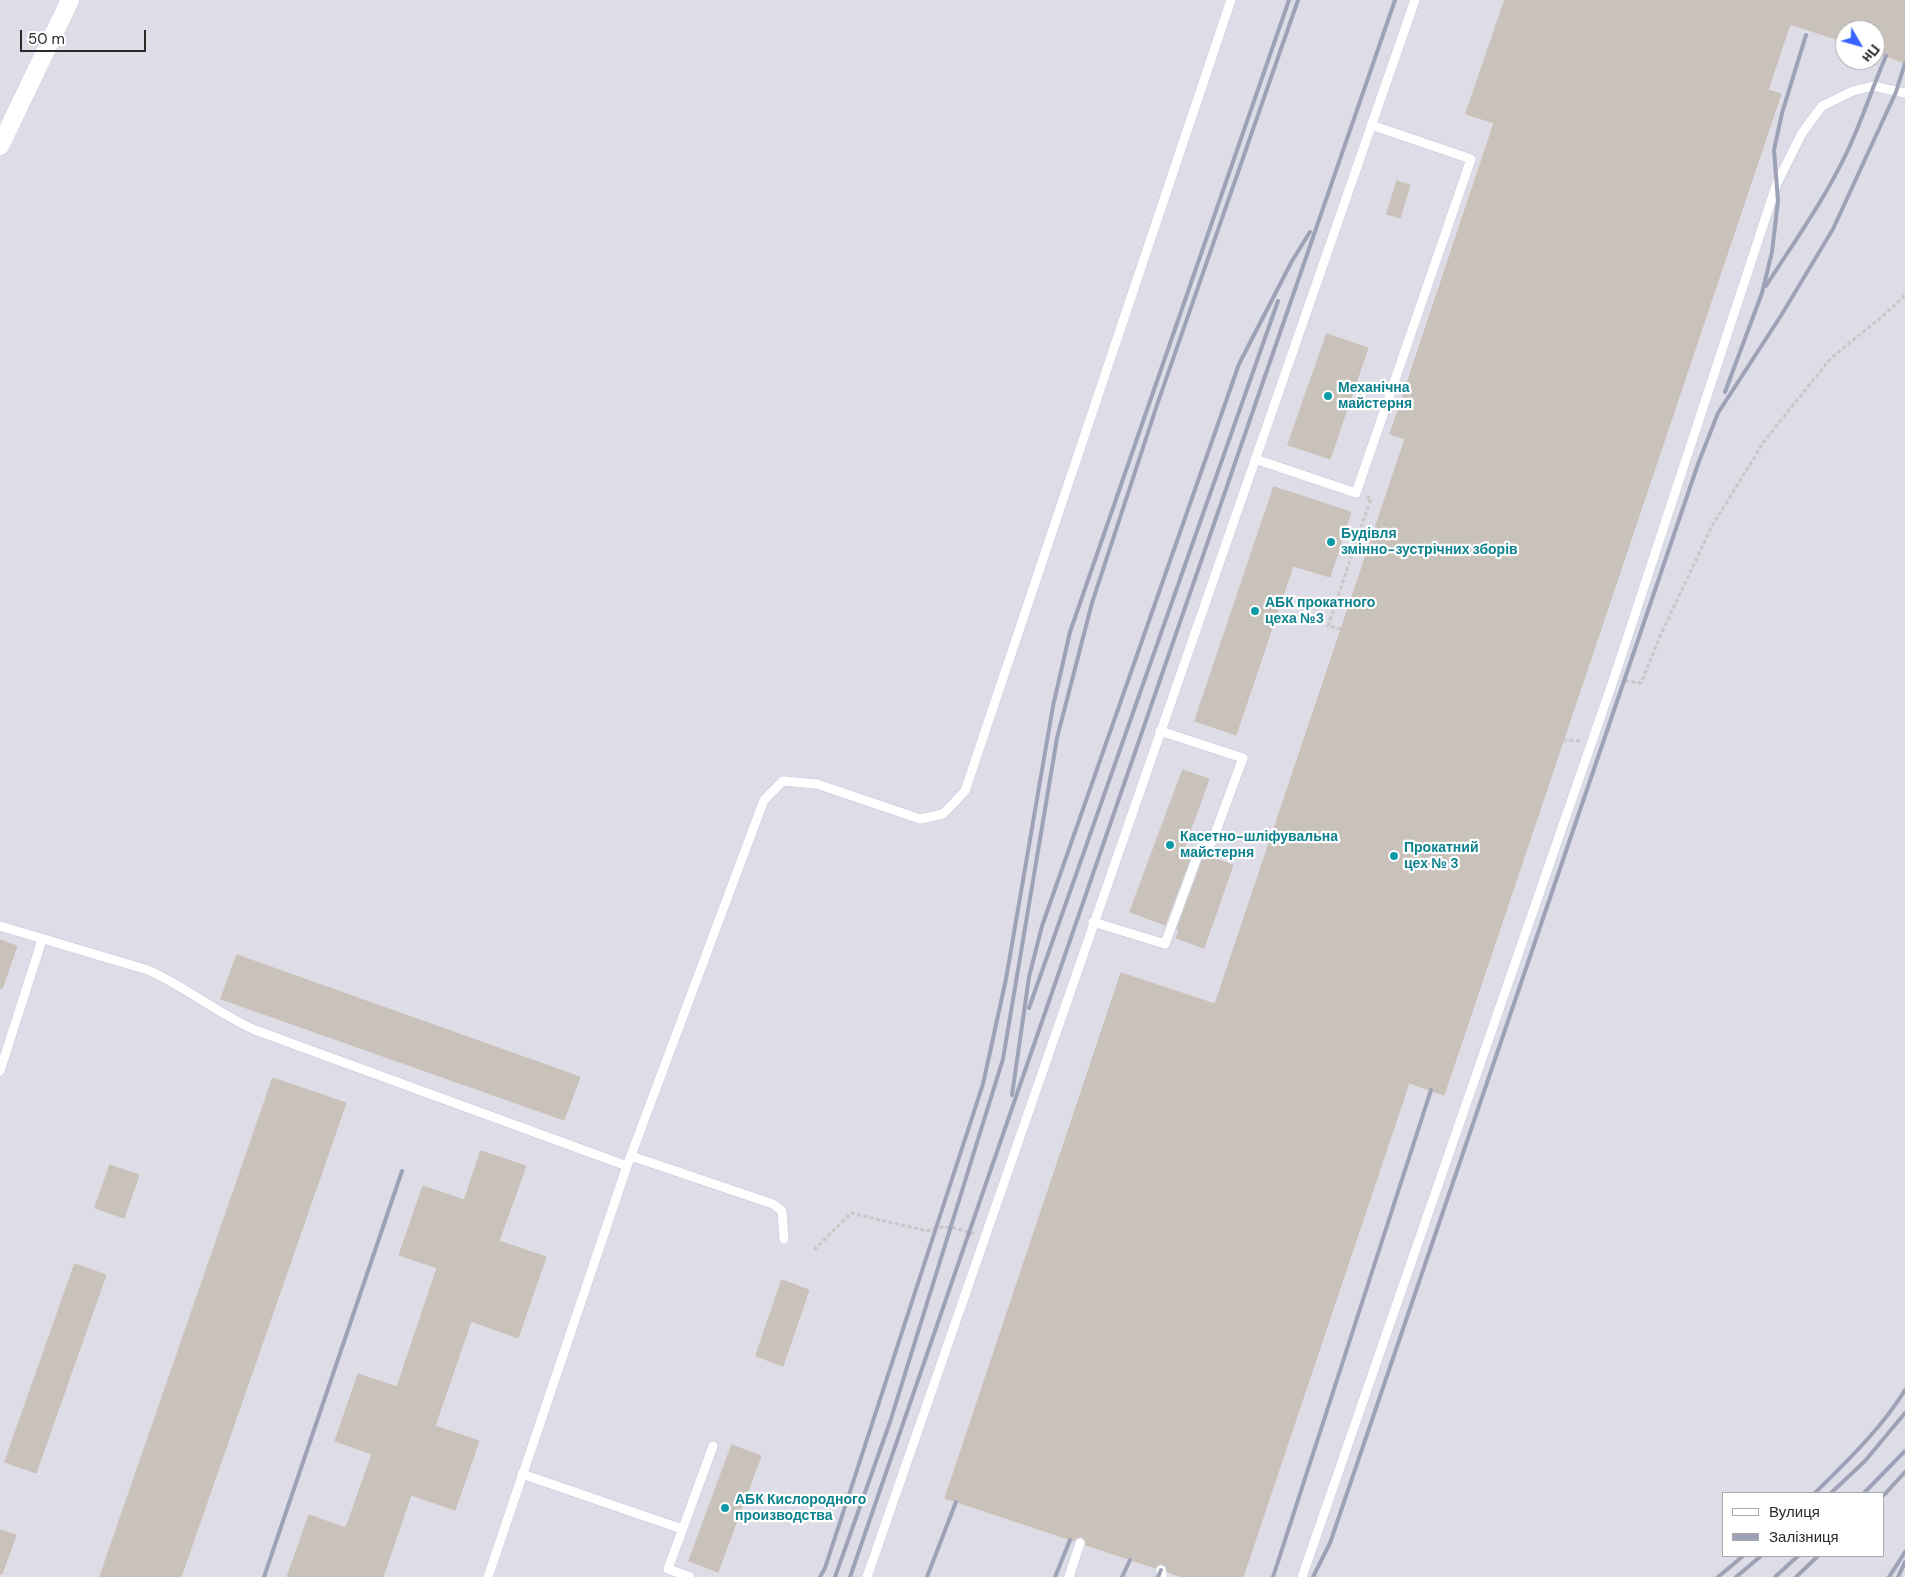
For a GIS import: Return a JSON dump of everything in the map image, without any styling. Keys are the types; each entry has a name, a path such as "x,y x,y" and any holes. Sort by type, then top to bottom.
{"street":[{"path":"0,146 70,0"}],"lane":[{"path":"488,1577 627,1166 764,800 783,781 816,784 920,819 943,814 965,791 1231,0"},
{"path":"867,1577 1093,922 1415,0"},
{"path":"1302,1577 1614,678 1777,183 1802,134 1822,106 1854,91 1873,86 1905,94"},
{"path":"1255,459 1356,493 1470,159 1371,125"},
{"path":"1093,922 1165,944 1200,849 1212,842 1240,768 1243,758 1160,731"},
{"path":"0,926 148,970 169,980 232,1020 255,1030 627,1166"},
{"path":"0,1071 42,940"},
{"path":"631,1156 773,1204 782,1211 784,1239"},
{"path":"690,1577 668,1569 713,1446"},
{"path":"522,1474 682,1529"},
{"path":"1069,1577 1080,1543"}],"path":[{"path":"1614,678 1641,683 1661,634 1712,526 1765,440 1831,358 1884,316 1905,295"},
{"path":"1341,629 1328,626 1371,498 1356,493"},
{"path":"1563,740 1585,742"},
{"path":"814,1250 851,1213 927,1231 936,1227 951,1226 984,1238"}],"shaded area":[{"path":"0,0 1905,0 1905,1577 0,1577"}],"building":[{"name":"Прокатний цех № 3","path":"1505,0 1905,0 1905,63 1885,56 1885,20 1835,20 1835,39 1790,24 1768,90 1781,94 1444,1095 1409,1083 1243,1577 1181,1577 1168,1572 1163,1564 1155,1568 1086,1545 1086,1541 1082,1537 1078,1537 1074,1541 945,1498 1121,973 1215,1004 1405,439 1390,434 1494,123 1466,114"},
{"path":"1397,181 1410,185 1400,218 1387,214"},
{"name":"Механічна майстерня","path":"1327,334 1368,348 1330,459 1288,445"},
{"name":"АБК прокатного цеха №3","path":"1274,487 1351,512 1330,577 1293,566 1236,735 1195,721"},
{"name":"Касетно-шліфувальна майстерня","path":"1183,770 1209,779 1184,848 1193,851 1165,925 1130,912"},
{"path":"1204,855 1233,865 1204,948 1176,938 1179,930 1177,929"},
{"path":"0,940 17,946 2,989 0,988"},
{"path":"237,955 580,1077 564,1120 221,999"},
{"path":"273,1078 346,1103 181,1577 100,1577"},
{"path":"481,1151 526,1166 499,1241 546,1257 518,1338 471,1321 435,1426 479,1441 455,1510 411,1495 383,1577 287,1577 309,1515 346,1528 372,1454 335,1441 358,1374 397,1387 437,1268 399,1255 423,1186 464,1200"},
{"path":"110,1165 139,1175 124,1218 95,1208"},
{"path":"75,1264 106,1275 36,1473 5,1462"},
{"path":"782,1280 809,1290 783,1366 756,1356"},
{"name":"АБК Кислородного производства","path":"732,1445 761,1456 718,1572 689,1561"},
{"path":"0,1530 16,1535 2,1574 0,1574"}],"railway":[{"path":"820,1577 825,1568 983,1084 1006,979 1053,706 1070,632 1289,0"},
{"path":"835,1577 890,1422 1003,1059 1057,738 1092,603 1157,405 1298,0"},
{"path":"850,1577 1395,0"},
{"path":"1725,392 1762,293 1772,252 1778,201 1774,150 1782,113 1806,35"},
{"path":"1766,286 1829,187 1847,152 1886,56"},
{"path":"1313,1577 1330,1543 1698,464 1718,413 1782,314 1833,229 1896,92 1905,63"},
{"path":"1012,1095 1029,977 1042,926 1239,364 1292,261 1310,232"},
{"path":"1029,1008 1278,301"},
{"path":"1273,1577 1431,1090"},
{"path":"264,1577 402,1171"},
{"path":"1816,1492 1874,1431 1905,1390"},
{"path":"1832,1492 1865,1461 1905,1413"},
{"path":"1865,1492 1905,1451"},
{"path":"1885,1494 1905,1472"},
{"path":"927,1577 956,1502"},
{"path":"1055,1577 1070,1540"},
{"path":"1889,1577 1905,1552"},
{"path":"1718,1577 1742,1557"},
{"path":"1736,1577 1760,1557"},
{"path":"1775,1577 1797,1557"},
{"path":"1796,1577 1817,1557"},
{"path":"1122,1577 1130,1560"},
{"path":"1898,1577 1905,1562"},
{"path":"1158,1577 1161,1570"}],"place":[{"name":"Механічна майстерня","path":"1328,396"},
{"name":"Будівля змінно-зустрічних зборів","path":"1331,542"},
{"name":"АБК прокатного цеха №3","path":"1255,611"},
{"name":"Касетно-шліфувальна майстерня","path":"1170,845"},
{"name":"Прокатний цех № 3","path":"1394,856"},
{"name":"АБК Кислородного производства","path":"725,1508"}]}
